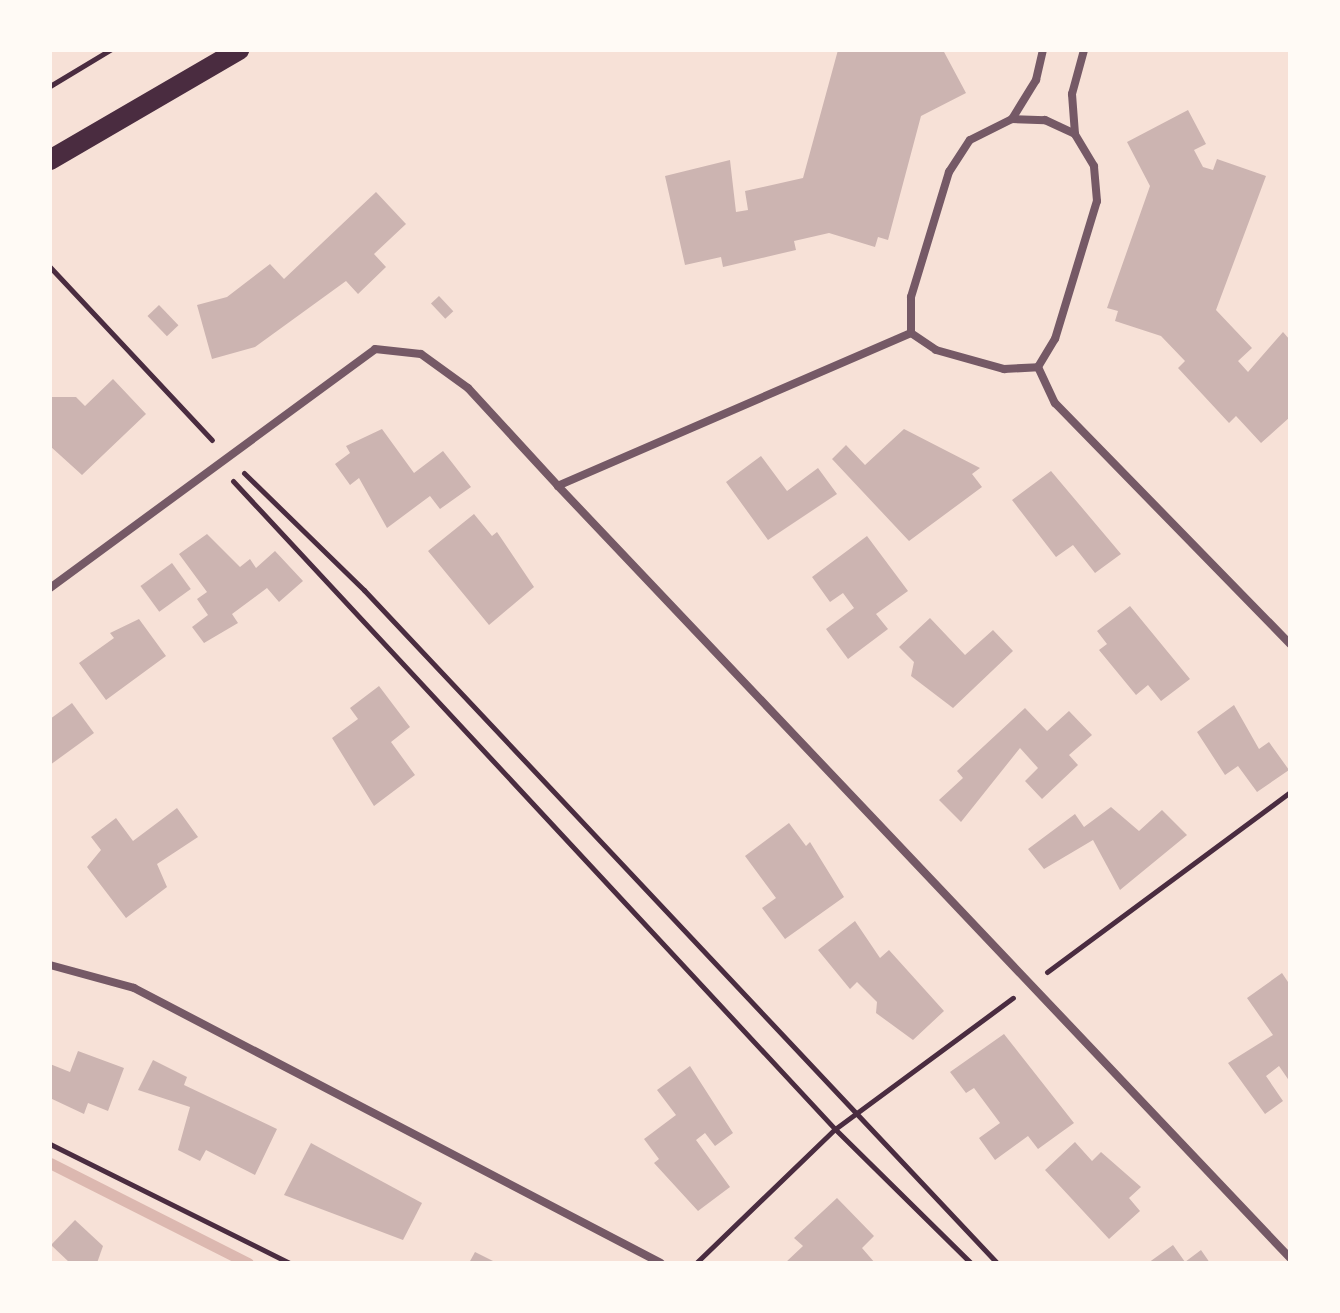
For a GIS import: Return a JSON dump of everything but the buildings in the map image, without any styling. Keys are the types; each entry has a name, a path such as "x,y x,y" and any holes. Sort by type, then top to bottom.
{"main road":[{"path":"50,160 239,50"}],"street":[{"path":"1012,119 1036,80 1043,50"},
{"path":"1038,367 1055,339 1097,201 1094,166 1075,134 1072,94 1084,50"},
{"path":"911,333 911,297 949,172 970,140 1012,119 1045,120 1075,134"},
{"path":"911,333 936,350 1004,369 1038,367"},
{"path":"558,486 911,333"},
{"path":"50,588 375,349 421,354 468,388 1290,1258"},
{"path":"1038,367 1055,403 1290,644"},
{"path":"50,965 134,988 661,1263"}],"path":[{"path":"50,86 110,50"},
{"path":"50,267 228,457 364,590 997,1263"},
{"path":"217,465 835,1129 971,1263"},
{"path":"696,1263 835,1129 1290,792"},
{"path":"50,1144 290,1263"}],"waterway":[{"path":"50,1163 248,1263"}]}
